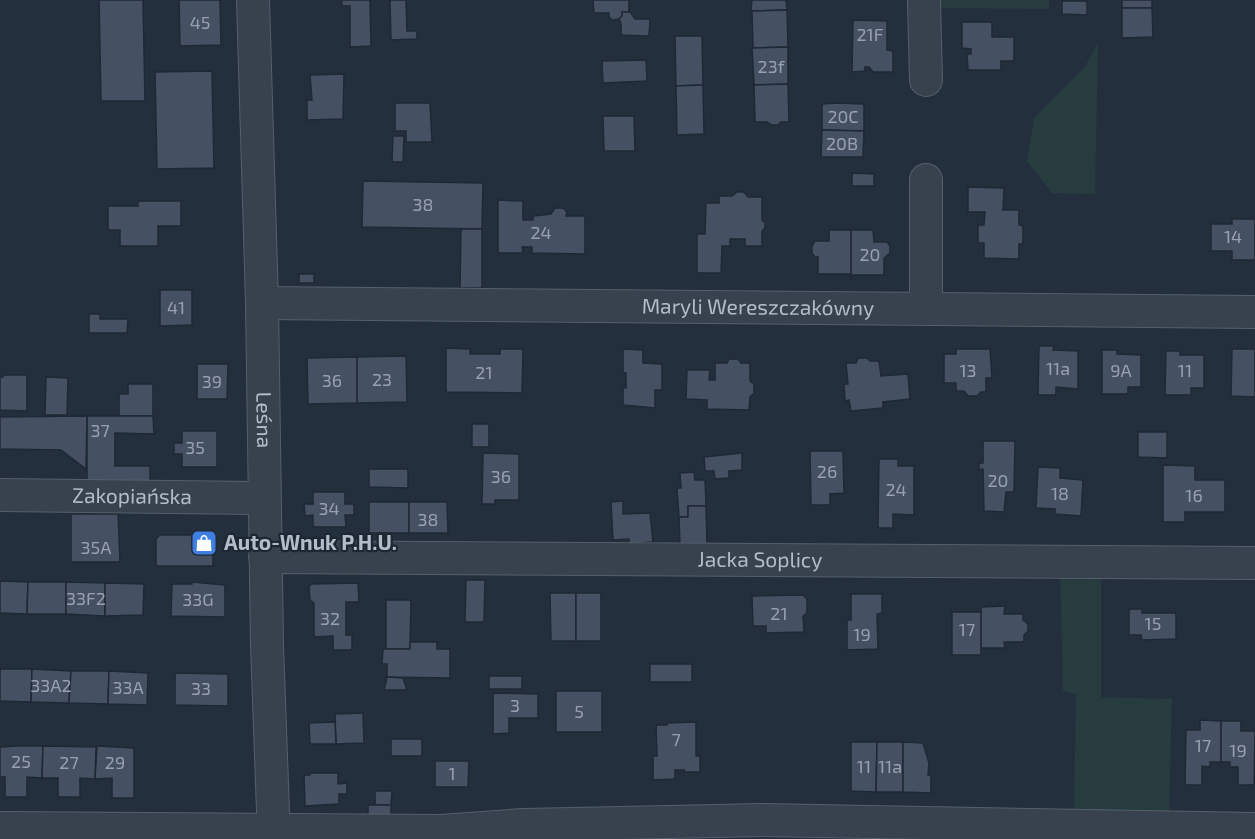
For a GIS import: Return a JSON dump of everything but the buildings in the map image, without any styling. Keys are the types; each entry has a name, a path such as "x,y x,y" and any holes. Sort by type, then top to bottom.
{"street":[{"name":"Leśna","path":"254,0 262,303 265,557 274,835"},
{"path":"924,0 926,80"},
{"path":"926,180 926,308"},
{"name":"Maryli Wereszczakówny","path":"262,303 1255,312"},
{"name":"Zakopiańska","path":"0,495 264,498"},
{"name":"Jacka Soplicy","path":"265,557 1255,563"},
{"path":"0,828 274,835 441,831 524,825 764,820 1255,829"}],"green space":[{"path":"939,0 1049,0 1049,9 940,8"},
{"path":"1098,43 1095,194 1052,193 1027,161 1034,118 1084,68"},
{"path":"1060,570 1101,574 1101,697 1172,699 1169,814 1074,813 1076,694 1063,691"}],"place":[{"name":"Auto-Wnuk P.H.U.","path":"204,543"}]}
